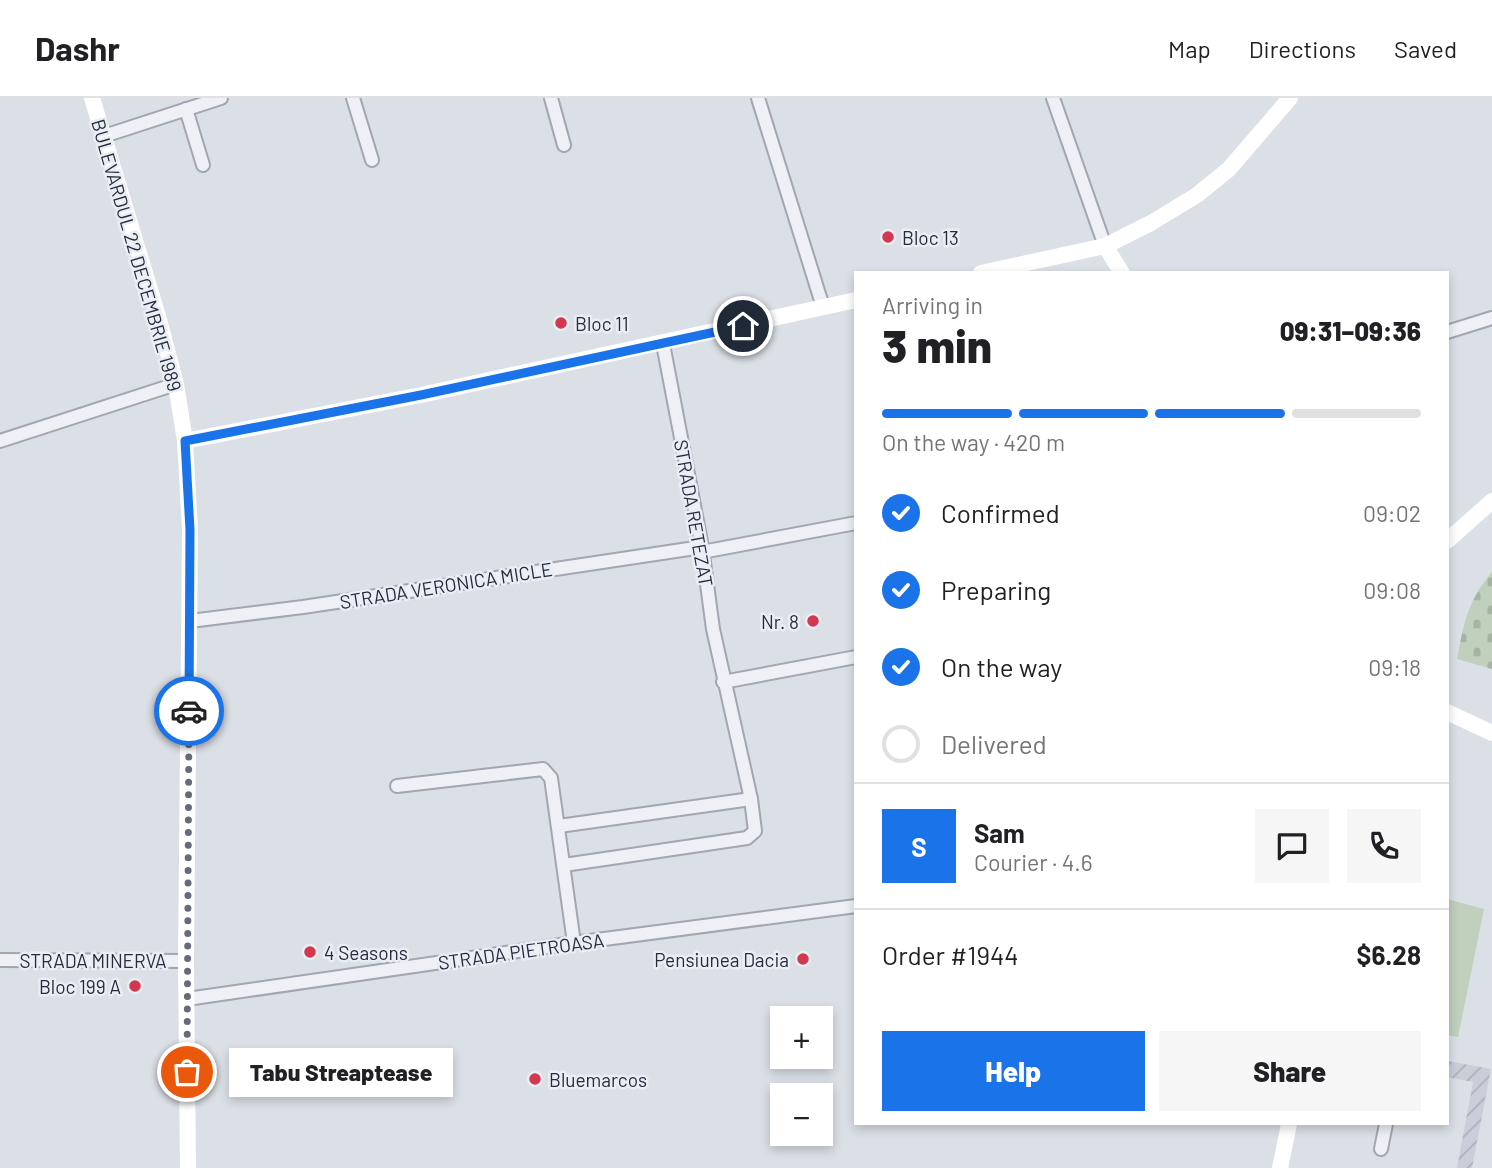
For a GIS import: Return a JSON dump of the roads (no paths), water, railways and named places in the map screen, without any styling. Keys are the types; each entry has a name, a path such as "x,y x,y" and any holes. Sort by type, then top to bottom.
{"street":[{"name":"BULEVARDUL 22 DECEMBRIE 1989","path":"92,98 158,316 176,384 185,441 190,530 188,1168"},
{"path":"104,136 221,98"},
{"path":"353,98 372,160"},
{"path":"551,98 564,145"},
{"path":"758,98 823,307"},
{"path":"1052,98 1105,246 1121,271"},
{"path":"990,271 1105,246 1151,223 1197,195 1229,169 1290,98"},
{"path":"186,109 203,165"},
{"path":"185,441 421,395 854,300"},
{"path":"1449,331 1492,318"},
{"name":"STRADA RETEZAT","path":"564,865 747,838 755,831 751,799 723,682 702,550 663,344"},
{"path":"0,441 176,384"},
{"path":"1449,539 1492,501"},
{"name":"STRADA VERONICA MICLE","path":"190,621 702,550 854,523"},
{"path":"723,682 854,657"},
{"path":"1449,714 1492,733"},
{"path":"397,786 543,769 551,778 574,943"},
{"path":"559,826 751,799"},
{"name":"STRADA PIETROASA","path":"187,999 574,943 854,906"},
{"name":"STRADA MINERVA","path":"0,960 187,961"},
{"path":"1280,1168 1289,1125"},
{"path":"1381,1149 1386,1125"}],"place":[{"name":"Bloc 13","path":"888,237"},
{"name":"Bloc 11","path":"561,323"},
{"name":"Nr. 8","path":"813,621"},
{"name":"4 Seasons","path":"310,952"},
{"name":"Pensiunea Dacia","path":"803,959"},
{"name":"Bloc 199 A","path":"135,986"},
{"name":"Tabu Streaptease","path":"187,1072"},
{"name":"Bluemarcos","path":"535,1079"}]}
